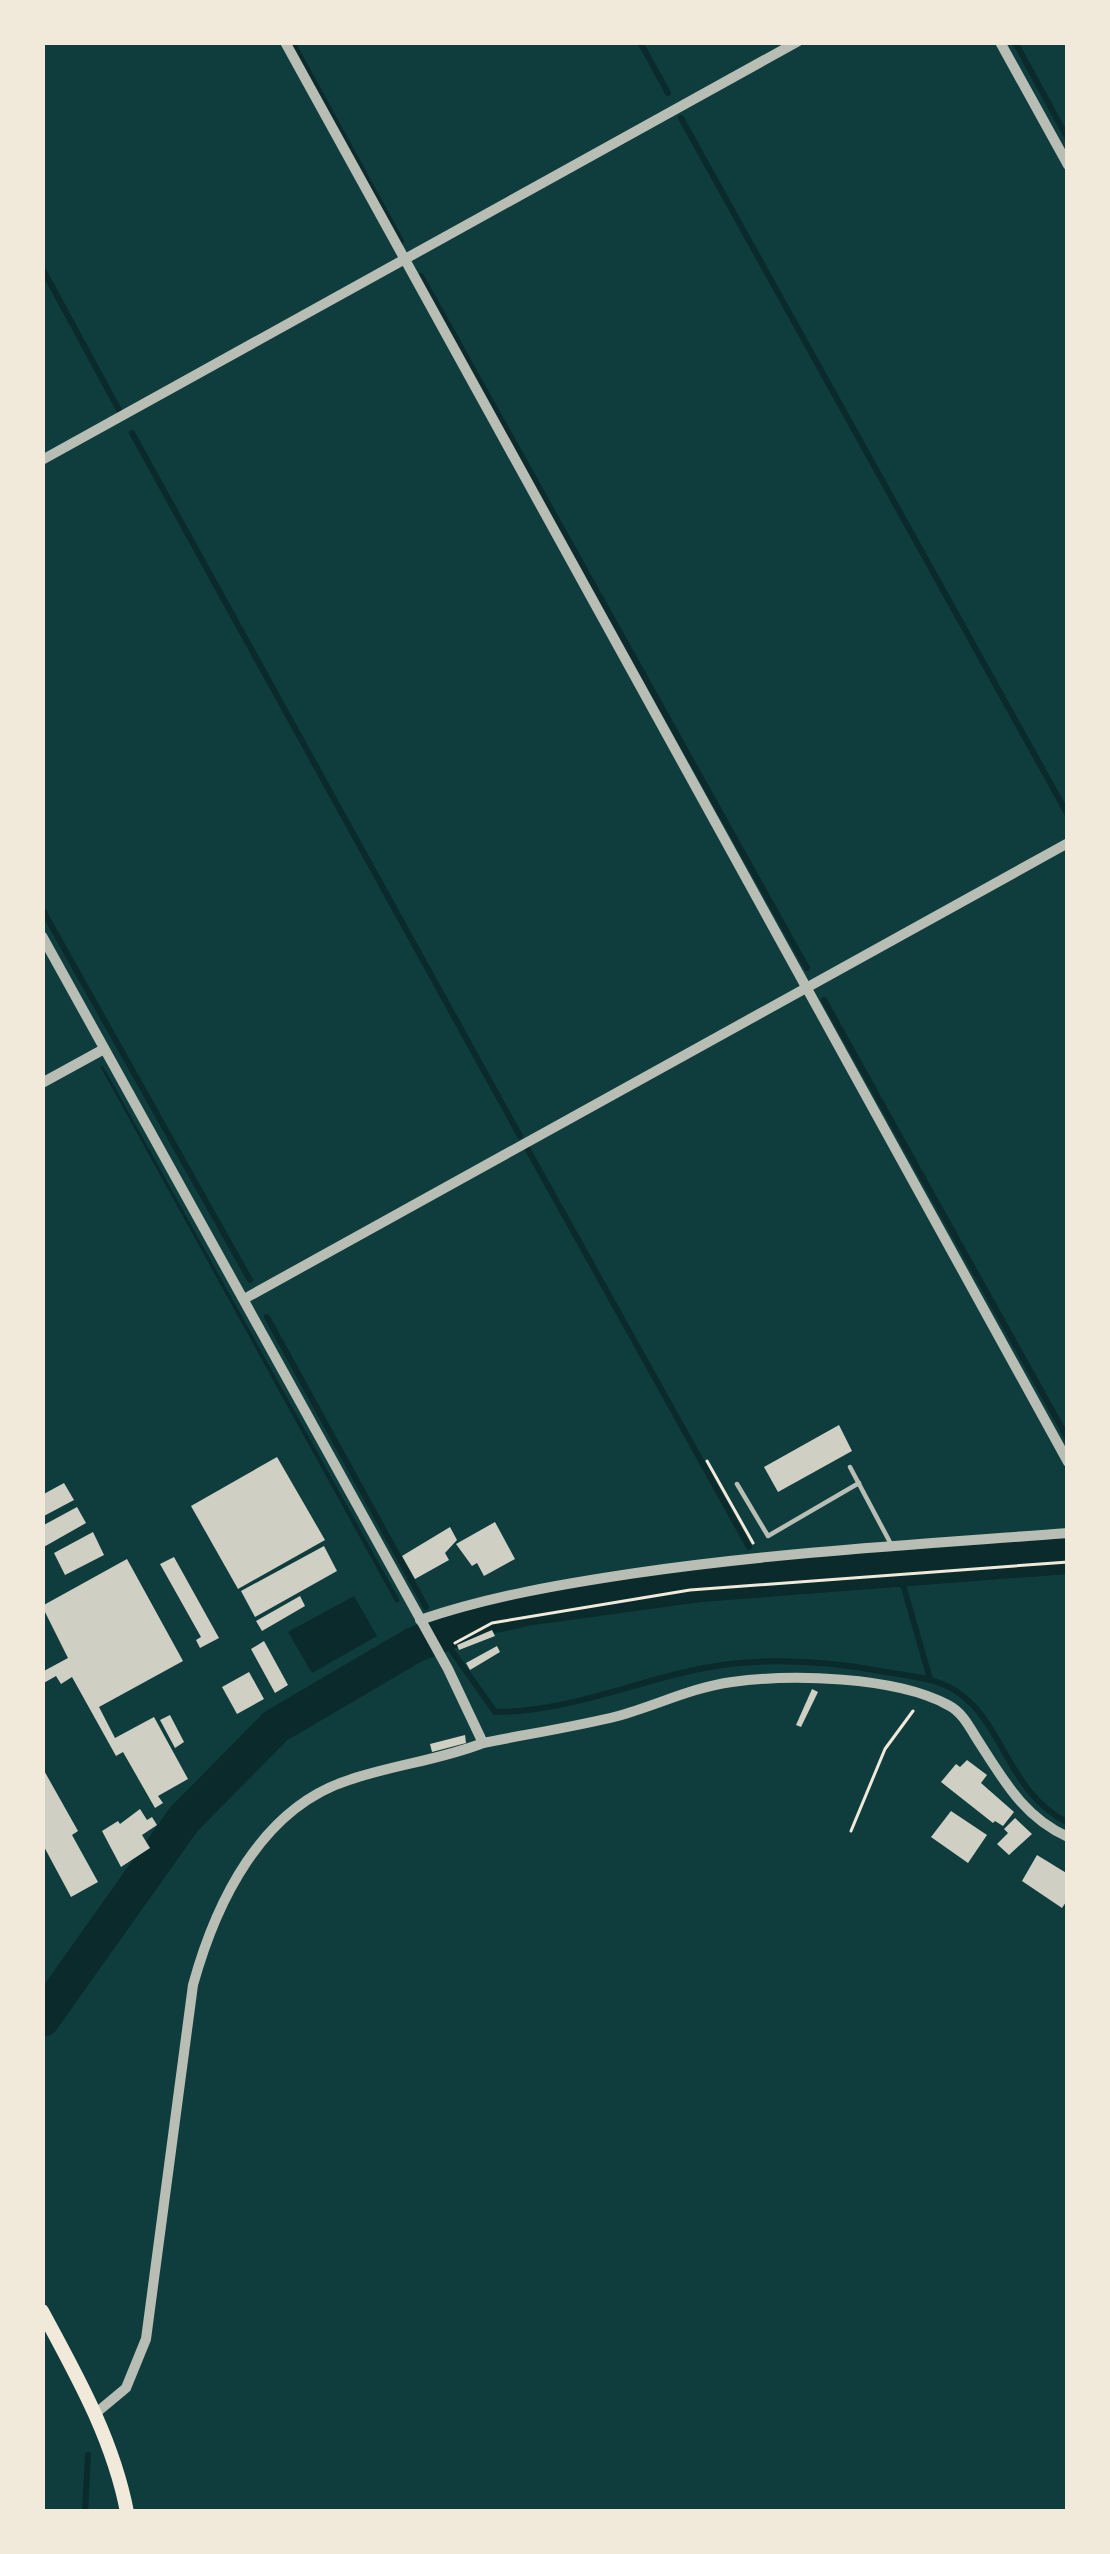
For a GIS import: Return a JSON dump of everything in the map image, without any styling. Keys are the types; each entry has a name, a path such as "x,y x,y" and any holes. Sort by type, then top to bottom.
{"main road":[{"path":"42,2311 96,2413 120,2474 127,2512"}],"street":[{"path":"285,42 1068,1462"},
{"path":"42,460 796,42"},
{"path":"1000,42 1068,165"},
{"path":"244,1299 1068,843"},
{"path":"42,936 439,1652 483,1743"},
{"path":"42,1083 104,1048"},
{"path":"422,1623 471,1603 542,1587 757,1556 1068,1533"},
{"path":"96,2413 126,2388 146,2339 193,1984 209,1928 228,1892 279,1822 311,1799 348,1780 483,1743 615,1716 729,1682 806,1680 872,1684 948,1705 962,1715 1018,1801 1048,1828 1068,1838"}],"lane":[{"path":"850,1467 892,1546"},
{"path":"737,1484 768,1535 859,1484"}],"path":[{"path":"706,1461 757,1556"},
{"path":"439,1652 493,1623 631,1599 788,1581 1068,1562"},
{"path":"851,1831 885,1749 923,1696"}],"water":[{"path":"103,1066 400,1601 396,1603"},
{"path":"354,1596 377,1636 312,1673 288,1632"}],"building":[{"path":"839,1425 852,1451 778,1492 764,1467"},
{"path":"277,1457 325,1540 238,1589 191,1506"},
{"path":"64,1483 74,1500 42,1517 42,1495"},
{"path":"77,1507 86,1523 42,1548 42,1526"},
{"path":"495,1522 515,1559 484,1576 456,1544"},
{"path":"450,1527 457,1540 445,1553 449,1560 415,1579 402,1556"},
{"path":"93,1532 104,1555 65,1575 54,1553"},
{"path":"324,1546 337,1571 255,1617 241,1591"},
{"path":"174,1557 219,1638 200,1648 196,1640 201,1637 160,1564"},
{"path":"127,1559 183,1661 99,1707 115,1738 154,1717 188,1779 158,1796 163,1803 155,1808 123,1752 116,1756 72,1677 61,1684 56,1676 42,1684 42,1672 68,1658 42,1606"},
{"path":"300,1596 305,1606 262,1631 256,1621"},
{"path":"492,1630 495,1636 459,1650 457,1645"},
{"path":"264,1641 288,1685 275,1693 251,1649"},
{"path":"497,1646 500,1652 470,1670 466,1663"},
{"path":"249,1672 264,1699 237,1714 222,1687"},
{"path":"812,1689 818,1692 801,1727 796,1725"},
{"path":"170,1715 184,1742 175,1748 160,1720"},
{"path":"465,1735 466,1743 432,1752 430,1744"},
{"path":"967,1760 987,1775 981,1783 1014,1812 1003,1826 941,1782 956,1764 960,1767"},
{"path":"42,1767 78,1831 72,1835 98,1882 71,1897 42,1843"},
{"path":"140,1809 157,1825 142,1835 150,1848 121,1867 102,1831"},
{"path":"951,1811 987,1835 968,1863 931,1837"},
{"path":"1015,1818 1032,1834 1009,1855 997,1844"},
{"path":"1037,1855 1068,1874 1068,1899 1062,1908 1022,1881"}],"waterway":[{"path":"292,42 401,241"},
{"path":"640,42 668,93"},
{"path":"1015,42 1068,139"},
{"path":"681,118 1068,815"},
{"path":"42,268 119,410"},
{"path":"421,276 807,968"},
{"path":"132,433 520,1136"},
{"path":"42,909 250,1280"},
{"path":"824,1000 1068,1439"},
{"path":"527,1148 749,1547"},
{"path":"267,1317 426,1607"},
{"path":"42,2019 184,1819 276,1726 414,1645 485,1617 526,1608 700,1584 1068,1556"},
{"path":"898,1567 930,1679"},
{"path":"452,1651 495,1712 555,1706 700,1669 749,1662 827,1663 931,1680 956,1691 972,1705 1031,1793 1068,1823"},
{"path":"85,2512 88,2455"}]}
